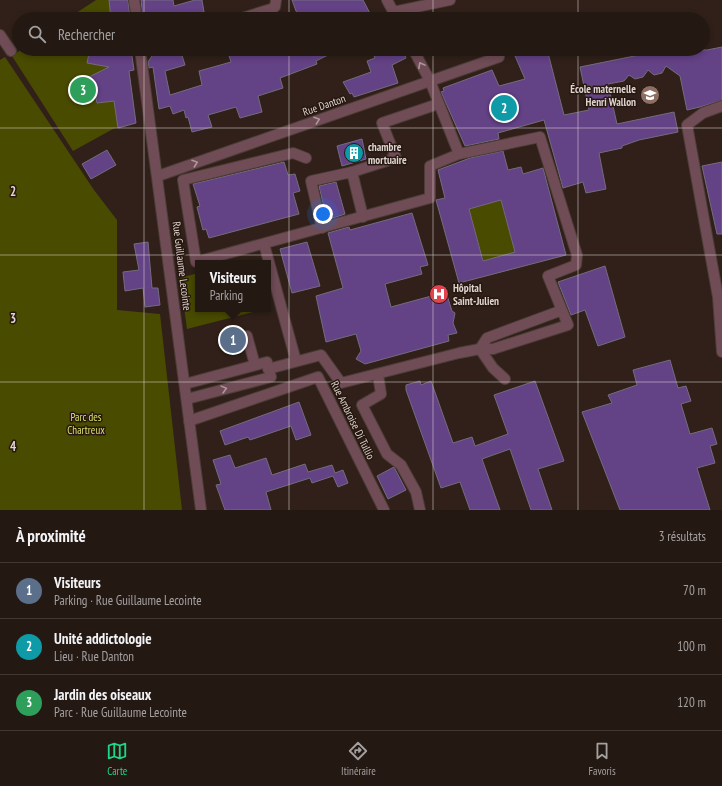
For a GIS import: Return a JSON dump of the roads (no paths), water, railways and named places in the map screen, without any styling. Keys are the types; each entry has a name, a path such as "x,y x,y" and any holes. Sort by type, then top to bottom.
{"street":[{"path":"134,0 136,12"},
{"path":"264,12 275,7 276,0"},
{"path":"387,0 393,12"},
{"path":"406,12 450,0"},
{"path":"0,35 11,50"},
{"name":"Rue Guillaume Lecointe","path":"141,56 201,510"},
{"path":"417,56 430,81 459,154"},
{"name":"Rue Danton","path":"158,176 499,57"},
{"path":"322,228 311,181 352,172 396,158 382,123 438,104"},
{"path":"722,106 703,113 686,125 718,298 722,352"},
{"path":"204,260 430,198 430,166 459,154 540,137 577,255 576,265 548,276 568,325 493,349 480,349 341,384 321,355 268,368"},
{"path":"196,260 183,180 293,153 306,158"},
{"path":"352,172 363,217"},
{"path":"264,244 268,260"},
{"path":"271,270 296,361"},
{"path":"480,349 487,338 557,312"},
{"path":"247,336 254,365"},
{"path":"480,349 493,368 505,379"},
{"path":"185,384 267,362 271,377 187,399"},
{"path":"378,374 381,394 362,405 387,454 401,465 416,492 420,510"},
{"name":"Rue Ambroise Di Tullio","path":"190,421 318,377 384,510"}],"place":[{"name":"Jardin des oiseaux","path":"83,90"},
{"name":"École maternelle Henri Wallon","path":"650,95"},
{"name":"Unité addictologie","path":"504,108"},
{"name":"chambre mortuaire","path":"354,153"},
{"name":"Hôpital Saint-Julien","path":"439,294"},
{"name":"Visiteurs","path":"233,340"}],"park label":[{"name":"Parc des Chartreux","path":"86,423"}]}
